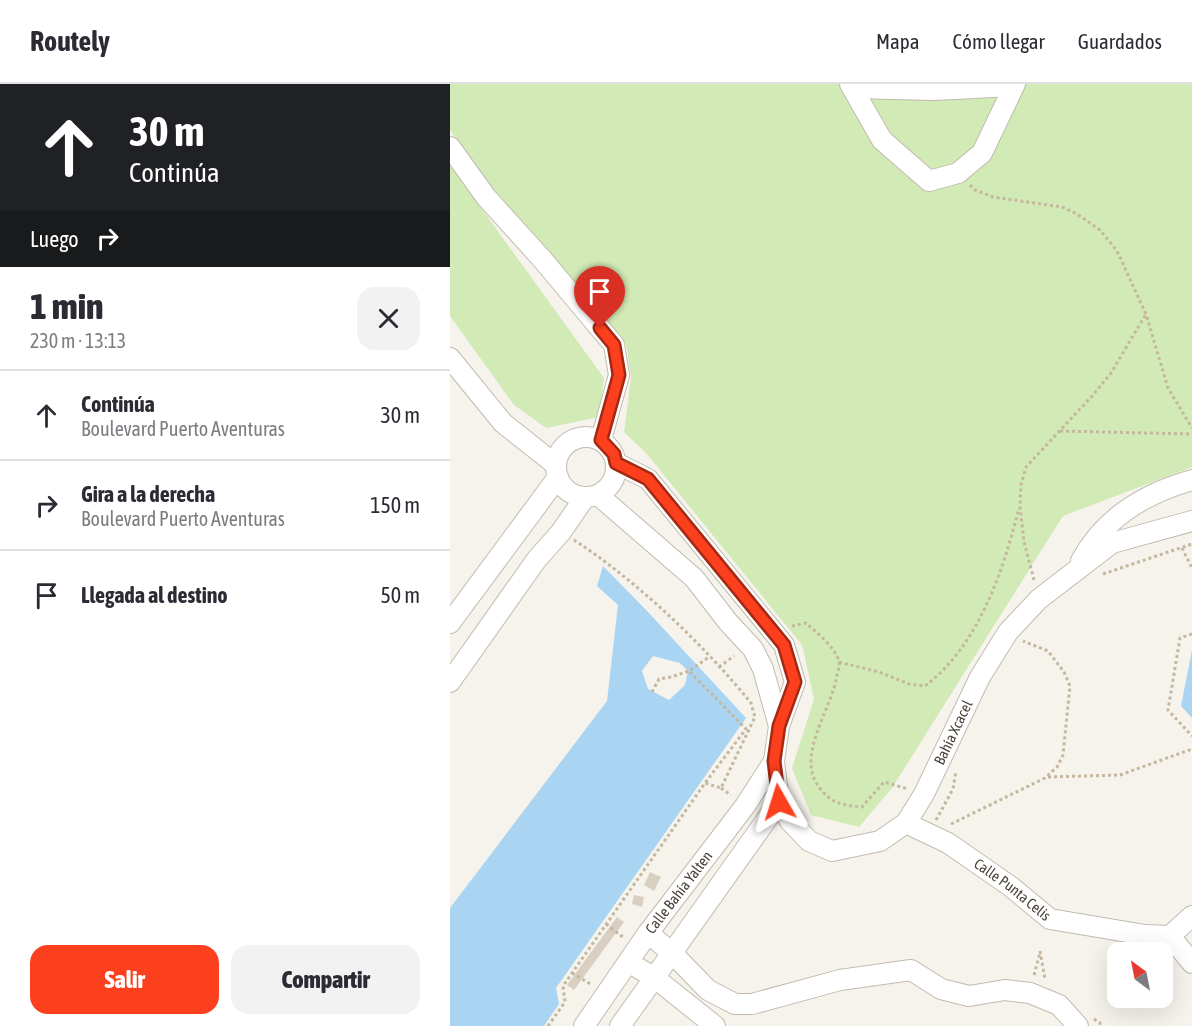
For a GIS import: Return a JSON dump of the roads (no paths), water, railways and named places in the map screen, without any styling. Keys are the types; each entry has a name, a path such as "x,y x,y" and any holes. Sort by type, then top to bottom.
{"street":[{"path":"1014,85 982,153 958,173 929,181 882,140 852,86 934,90 1014,85"},
{"path":"450,147 486,197 614,345 619,375 601,440"},
{"path":"450,358 502,423 557,471 568,491 591,496 694,578 728,622 753,649 763,669 779,726"},
{"path":"450,623 557,471 558,456 564,447 572,440 581,437 601,440 614,454 616,473 613,482 606,489 591,496 537,558 450,682"},
{"path":"616,463 648,479 784,645 795,682 779,726"},
{"path":"1076,571 1090,544 1113,519 1146,498 1192,480"},
{"name":"Bahía Xcacel","path":"779,726 774,761 779,802 790,821 809,841 832,851 880,841 906,823 924,794 980,677 1008,632 1039,599 1112,543 1192,521"},
{"name":"Calle Bahía Yalten","path":"584,1026 638,948 745,806 774,761"},
{"name":"Calle Bahía Yalten","path":"620,1026 779,802"},
{"name":"Calle Punta Celis","path":"906,823 948,843 1002,880 1050,919 1145,935 1170,936"},
{"path":"1192,916 1170,936 1192,963"},
{"path":"638,948 672,953 708,990 735,1004 752,1004 840,980 911,970 941,989 969,996 1005,990 1030,993 1059,1005 1078,1026"},
{"path":"638,948 655,978 715,1026"}],"water":[{"path":"603,566 746,718 556,988 559,1004 544,1026 450,1026 450,908 607,701 618,605 597,586","holes":["653,656 680,663 688,671 685,685 669,700 648,689 642,671"]},
{"path":"1192,650 1192,718 1181,706"}]}
